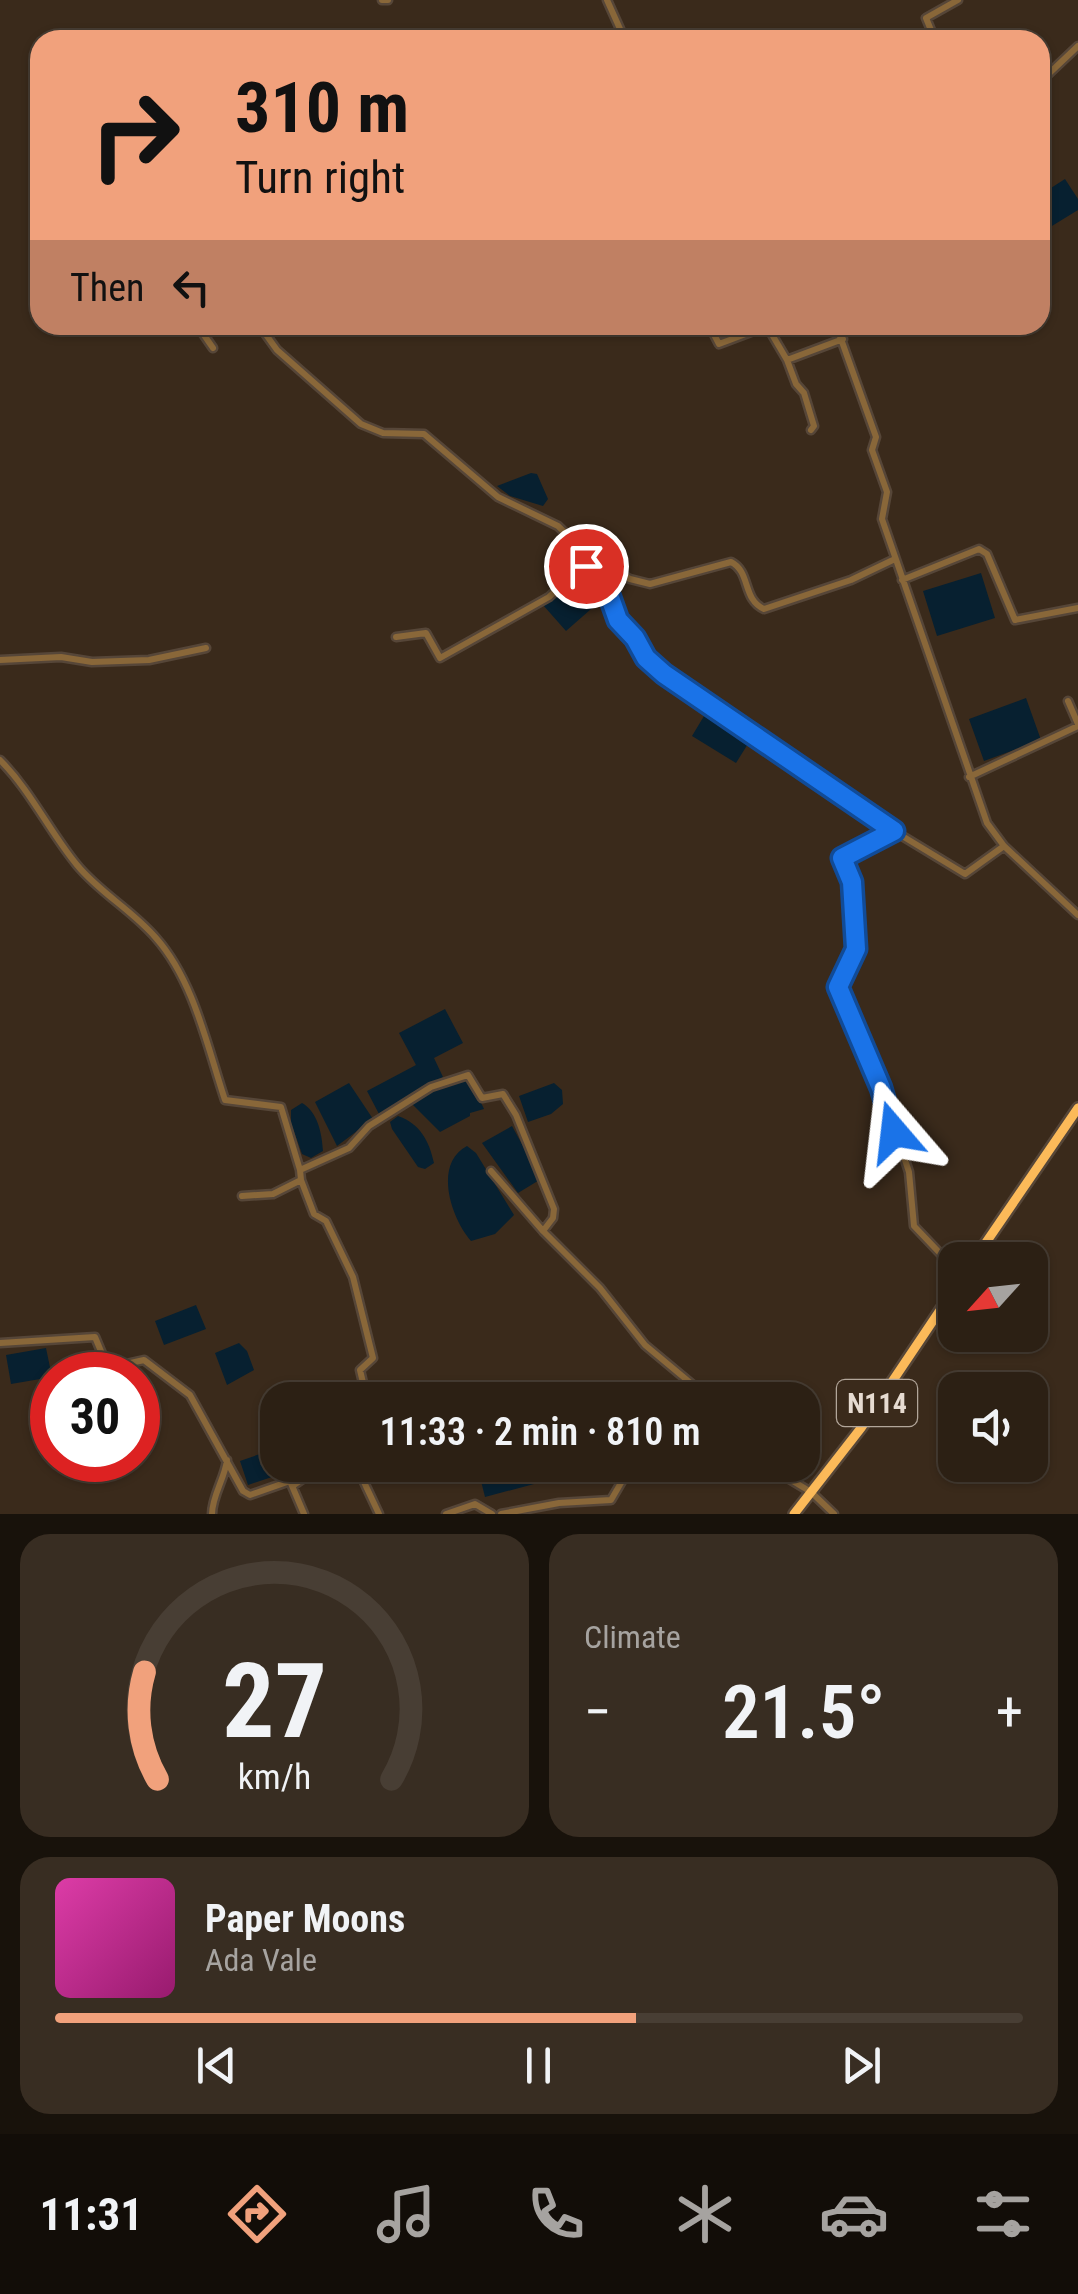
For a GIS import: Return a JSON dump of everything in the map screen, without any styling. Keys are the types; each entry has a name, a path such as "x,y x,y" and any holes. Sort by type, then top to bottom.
{"highway":[{"path":"986,1242 1078,1108"},
{"name":"N114","path":"794,1514 861,1428 938,1313"}],"street":[{"path":"607,0 620,30"},
{"path":"931,30 926,18 958,0"},
{"path":"1050,73 1078,46"},
{"path":"204,335 213,348"},
{"path":"266,335 277,350 361,424 383,434 424,434 486,488 558,526 592,558 630,580 650,584 731,562 742,570 751,600 764,609 850,580 895,559"},
{"path":"714,335 718,344 742,335"},
{"path":"772,335 808,404 814,426 811,430"},
{"path":"841,335 876,437 872,450 887,492 882,519 987,823 1004,846 1078,915"},
{"path":"787,360 843,338"},
{"path":"902,580 979,549 987,554 1016,620 1078,608"},
{"path":"396,637 426,634 440,658 549,597 592,558"},
{"path":"586,566 608,592 612,614 655,666 894,831 965,874 1004,846"},
{"path":"0,660 149,660 206,648"},
{"path":"970,777 1078,724 1068,701"},
{"path":"0,760 25,785 74,861 94,884 139,920 172,959 199,1020 225,1100 281,1108 314,1214 326,1222 353,1277 373,1358 360,1370 362,1382"},
{"path":"894,831 842,858 852,882 856,949 838,987 881,1088 908,1172 914,1226 938,1252"},
{"path":"300,1170 348,1148 369,1126 431,1087 470,1075 482,1098 503,1094 516,1116 555,1214 543,1231"},
{"path":"491,1170 543,1231 600,1288 644,1345 689,1382"},
{"path":"242,1196 273,1194 301,1180"},
{"path":"0,1343 96,1337 108,1368 145,1361 190,1395 246,1494 286,1481 294,1485 304,1514"},
{"path":"212,1514 225,1480 227,1460"},
{"path":"294,1485 298,1482"},
{"path":"364,1482 378,1514"},
{"path":"501,1514 559,1502 611,1500 622,1482"},
{"path":"795,1482 812,1492 834,1514"},
{"path":"446,1514 476,1504 492,1514"}],"water":[{"path":"1065,179 1078,199 1078,210 1050,227 1050,189"},
{"path":"537,474 548,499 543,506 510,496 497,486"},
{"path":"584,569 607,595 566,631 543,605"},
{"path":"981,573 995,618 937,636 923,591"},
{"path":"1026,698 1041,740 984,761 969,719"},
{"path":"707,711 751,739 736,763 692,736"},
{"path":"445,1009 463,1043 434,1058 443,1077 379,1114 367,1091 416,1065 399,1033"},
{"path":"469,1077 484,1109 440,1132 410,1102 431,1090"},
{"path":"349,1083 373,1119 337,1146 315,1102"},
{"path":"554,1083 562,1090 563,1104 551,1114 528,1122 519,1096"},
{"path":"302,1103 315,1118 322,1138 323,1151 311,1158 302,1154 291,1123 291,1110"},
{"path":"398,1116 418,1128 426,1140 434,1163 425,1169 418,1167 392,1129 390,1122"},
{"path":"512,1126 541,1179 518,1193 482,1143"},
{"path":"467,1146 476,1153 514,1215 495,1234 471,1241 452,1206 448,1178 450,1165"},
{"path":"196,1305 206,1329 164,1345 155,1321"},
{"path":"239,1343 247,1351 254,1370 227,1385 215,1353"},
{"path":"46,1348 47,1352 30,1352 30,1381 11,1384 6,1355"},
{"path":"260,1454 260,1481 248,1485 240,1461"},
{"path":"481,1482 541,1482 485,1497"}],"route":[{"path":"586,566 608,592 612,614 635,638 646,658 664,674 894,831 842,858 852,882 852,935 856,949 838,987 881,1088 894,1132"}]}
